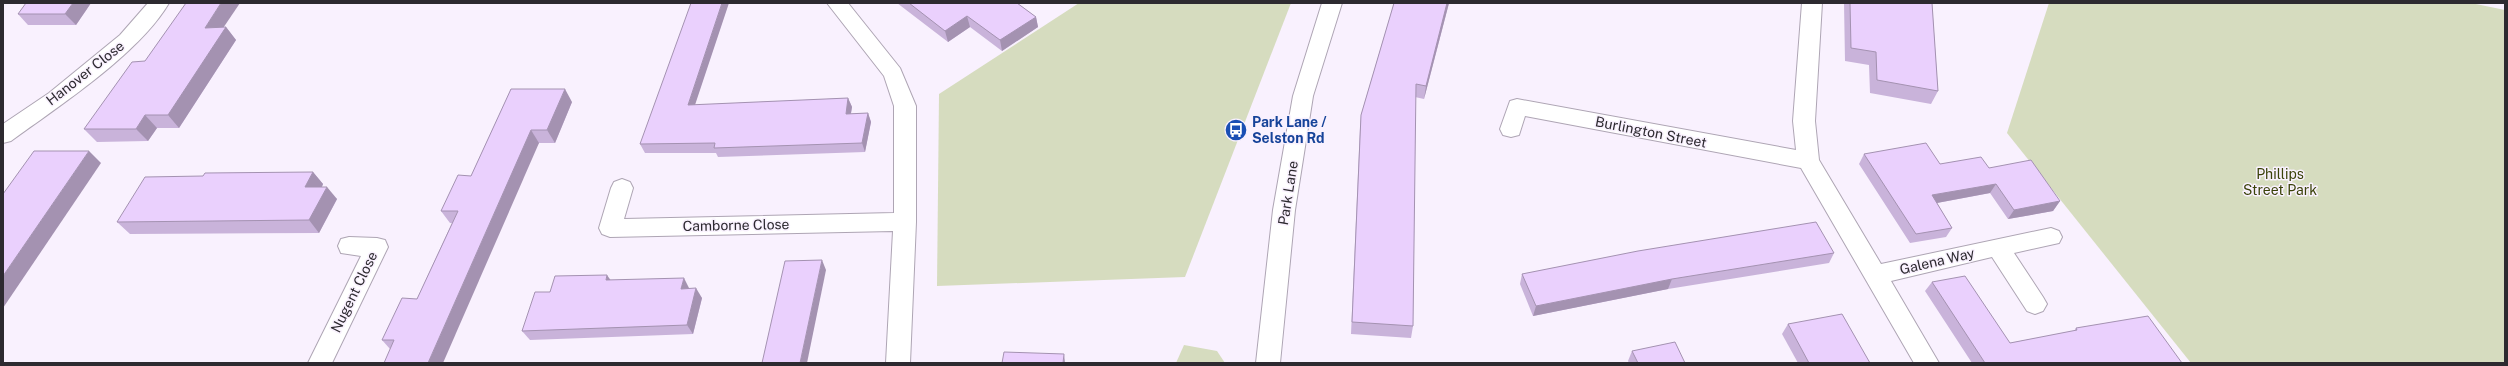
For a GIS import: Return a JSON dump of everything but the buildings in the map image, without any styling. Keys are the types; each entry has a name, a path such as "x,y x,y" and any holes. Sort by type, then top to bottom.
{"street":[{"name":"Hanover Close","path":"3,135 56,98 127,40 159,3"},
{"path":"837,3 893,73 905,106 905,222 898,363"},
{"name":"Park Lane","path":"1268,363 1284,210 1304,96 1332,3"},
{"path":"1812,3 1804,120 1808,161 1928,363"},
{"name":"Burlington Street","path":"1511,129 1517,107 1808,161"},
{"name":"Camborne Close","path":"622,188 610,228 905,222"},
{"name":"Galena Way","path":"1876,275 1997,247 2051,237"},
{"name":"Nugent Close","path":"320,363 377,247 349,246"},
{"path":"1997,247 2035,304"}],"green space":[{"path":"1079,3 1291,3 1185,277 937,286 939,94"},
{"name":"Phillips Street Park","path":"2049,3 2471,3 2505,10 2505,363 2191,363 2007,133"},
{"path":"1184,345 1217,351 1225,363 1176,363"}],"place":[{"name":"Park Lane / Selston Rd","path":"1236,130"}]}
